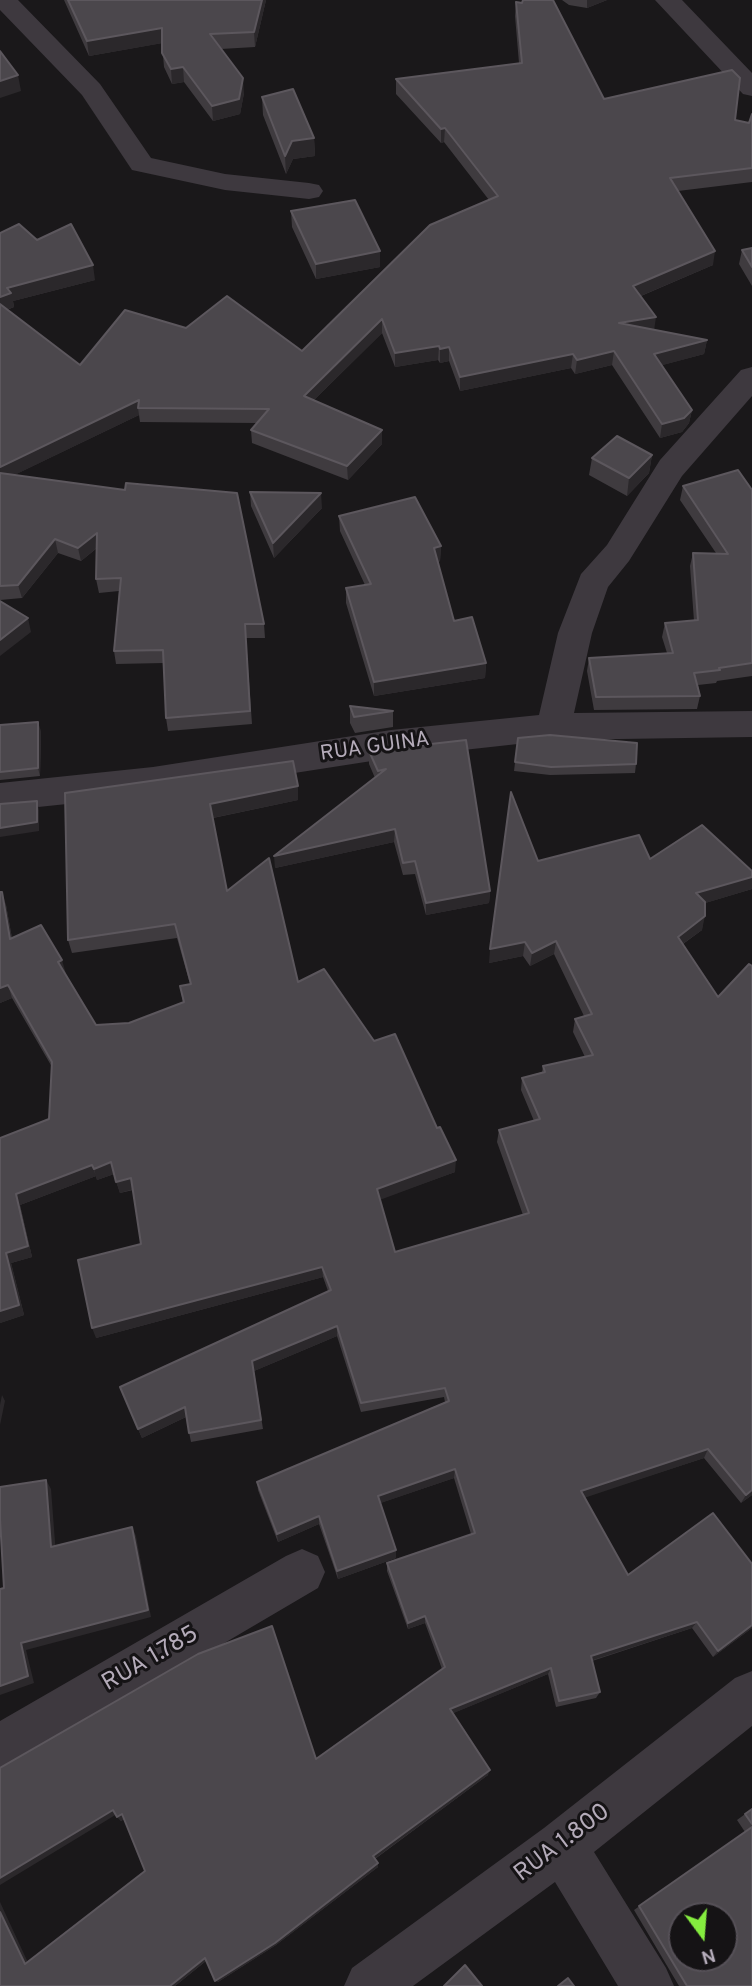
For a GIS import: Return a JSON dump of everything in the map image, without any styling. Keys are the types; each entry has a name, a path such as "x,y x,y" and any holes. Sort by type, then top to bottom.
{"street":[{"path":"4,0 91,90 142,164 225,182 309,191"},
{"path":"668,0 752,88"},
{"path":"554,727 575,633 593,582 618,553 671,468 752,377"},
{"name":"RUA GUINA","path":"0,797 153,781 391,744 554,727 752,724"},
{"name":"RUA 1.785","path":"0,1748 302,1572"},
{"name":"RUA 1.800","path":"370,1986 562,1846 752,1695"},
{"path":"562,1846 648,1986"}],"building":[{"path":"68,0 262,0 254,32 210,34 243,78 239,99 212,106 183,67 171,69 162,53 162,28 87,41"},
{"path":"523,0 553,0 604,99 732,70 740,78 735,120 749,123 752,114 752,168 670,178 715,251 633,286 656,317 619,323 707,340 654,354 692,410 684,418 662,424 614,351 577,360 573,354 460,377 449,347 395,353 382,319 304,396 382,430 347,466 251,430 269,409 138,408 139,400 0,467 0,304 80,365 125,310 186,328 227,296 302,351 430,225 498,196 445,128 441,129 396,79 522,63 516,2 522,3"},
{"path":"0,51 18,75 0,81"},
{"path":"293,89 314,138 292,141 285,156 262,97"},
{"path":"355,200 380,251 316,264 291,211"},
{"path":"19,224 37,240 71,224 93,265 7,288 11,293 0,297 0,233"},
{"path":"752,248 752,267 742,250"},
{"path":"617,436 652,455 629,478 592,458"},
{"path":"738,470 752,490 752,663 694,673 700,696 596,697 589,658 673,653 665,623 698,620 693,553 728,554 683,486"},
{"path":"0,473 125,490 126,483 237,493 264,624 245,624 250,711 166,718 163,650 114,651 121,578 96,579 97,533 78,548 55,539 18,585 0,586"},
{"path":"250,492 321,493 273,543"},
{"path":"415,497 441,546 434,548 454,621 472,617 486,663 374,682 346,588 371,584 339,516"},
{"path":"0,601 28,618 0,640"},
{"path":"350,706 393,711 354,717"},
{"path":"38,722 38,768 0,772 0,725"},
{"path":"550,735 637,743 636,764 551,767 515,762 518,738"},
{"path":"466,740 490,891 426,903 415,861 403,863 395,829 274,856 386,769 378,771 369,751"},
{"path":"293,761 298,786 210,804 227,891 269,858 298,982 324,969 374,1041 395,1034 437,1128 440,1127 456,1160 377,1189 395,1252 529,1213 499,1130 540,1119 522,1078 545,1072 543,1066 593,1055 575,1019 592,1014 556,941 532,953 525,942 490,949 511,792 538,861 639,835 650,859 702,825 752,871 752,877 696,893 705,902 705,916 678,937 718,997 749,964 752,966 752,1490 746,1495 708,1449 581,1491 628,1575 713,1513 752,1564 752,1625 718,1651 697,1622 591,1656 600,1692 559,1701 551,1668 450,1709 490,1770 373,1856 378,1863 275,1943 215,1981 205,1958 170,1986 0,1986 0,1912 25,1964 145,1871 122,1814 117,1817 113,1810 0,1878 0,1768 198,1654 272,1626 316,1759 445,1667 425,1616 408,1623 387,1563 475,1533 455,1469 378,1496 396,1550 337,1571 319,1516 277,1534 257,1482 449,1401 445,1388 361,1403 337,1326 252,1361 261,1420 189,1433 185,1407 138,1429 120,1387 331,1290 322,1267 92,1328 78,1260 141,1244 131,1178 116,1182 111,1162 94,1169 92,1165 16,1194 28,1246 6,1253 19,1305 0,1311 0,1138 49,1119 52,1062 8,985 0,988 0,892 10,939 41,925 62,960 58,962 96,1025 129,1023 184,1002 180,986 191,984 175,924 68,940 65,793"},
{"path":"37,801 37,822 0,828 0,804"},
{"path":"46,1480 51,1547 132,1527 148,1610 21,1643 28,1676 0,1686 0,1589 4,1588 0,1487"},
{"path":"752,1809 752,1824 745,1814"},
{"path":"752,1827 752,1986 687,1986 679,1972 738,1972 738,1902 668,1902 668,1954 639,1906"},
{"path":"465,1965 482,1986 444,1986"},
{"path":"568,1978 574,1986 558,1986"}]}
